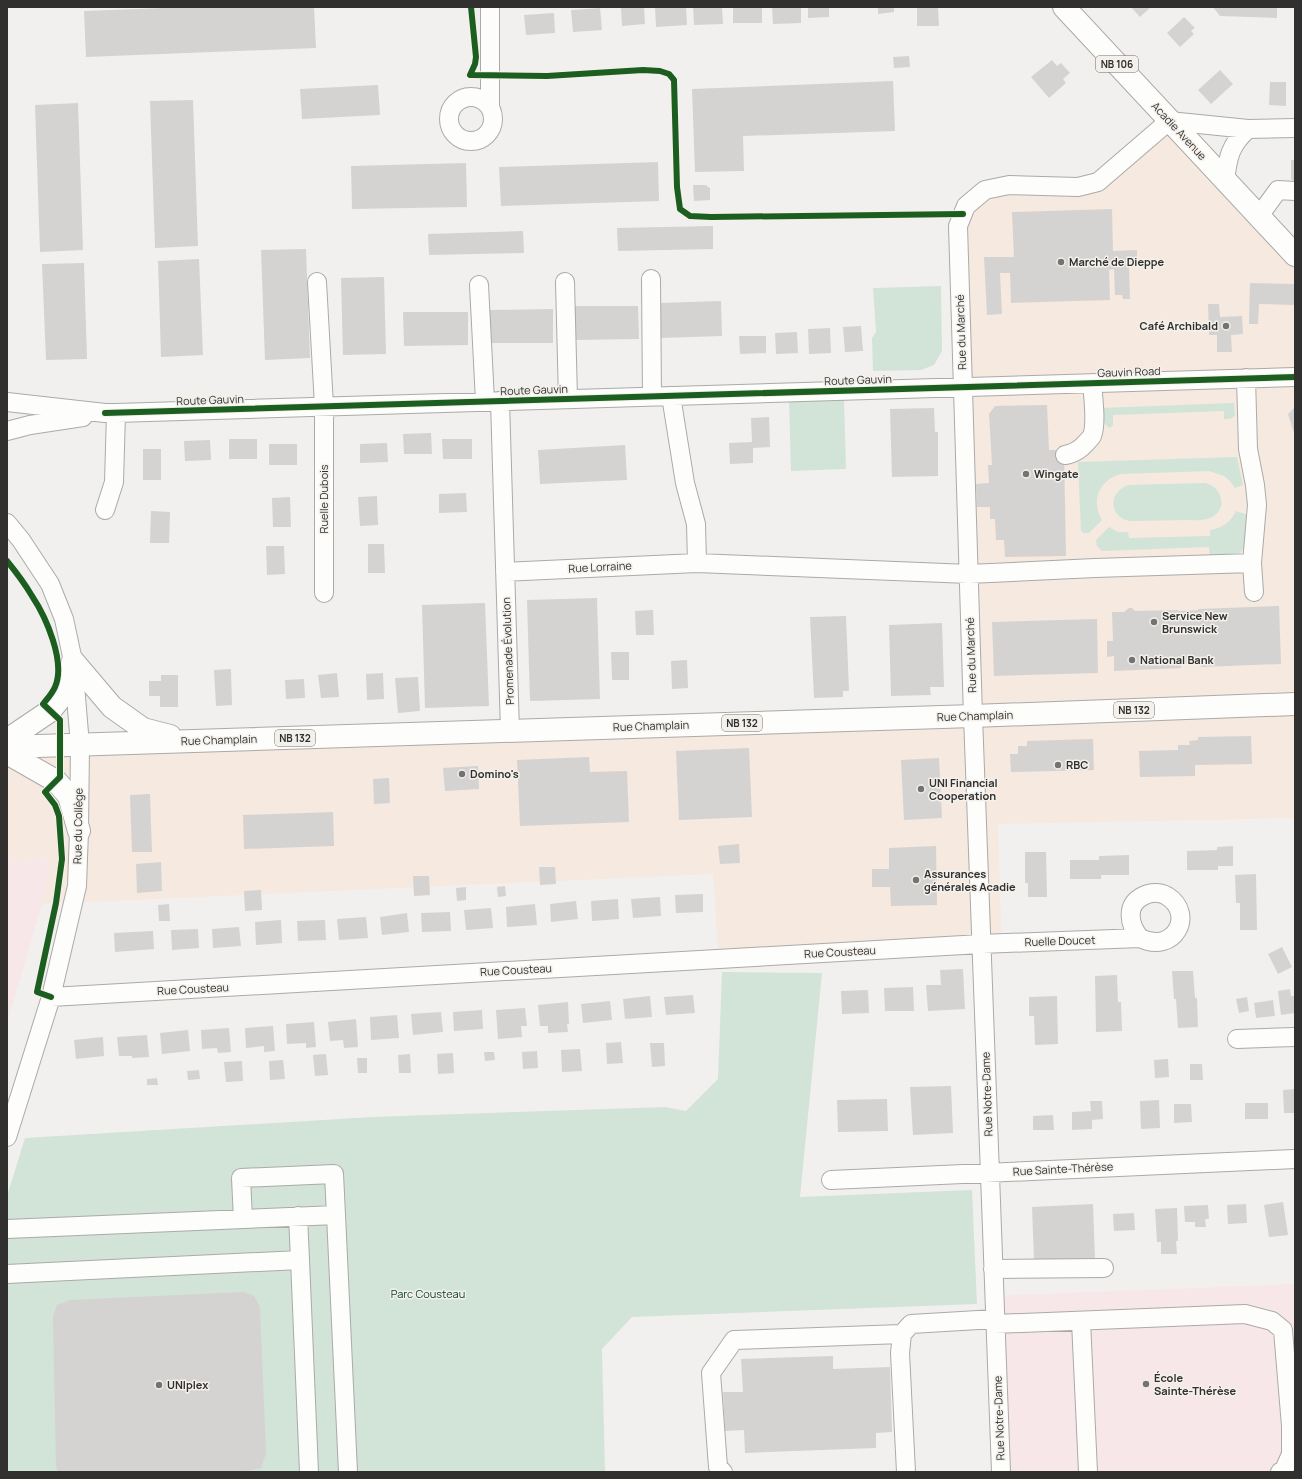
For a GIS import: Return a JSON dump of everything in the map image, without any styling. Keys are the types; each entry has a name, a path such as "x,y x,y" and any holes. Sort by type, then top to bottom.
{"main road":[{"name":"Acadie Avenue","path":"1064,7 1295,255"},
{"path":"7,740 50,711 66,691 73,662"},
{"path":"73,662 112,707 143,728 189,741"},
{"name":"Rue Champlain","path":"7,747 973,716 1295,704"},
{"path":"7,753 56,781 69,796 79,831"}],"street":[{"path":"490,7 490,108"},
{"path":"1169,121 1248,129 1295,128"},
{"name":"Rue du Marché","path":"973,716 958,226 966,206 985,190 1009,185 1078,187 1098,182 1169,121"},
{"path":"1225,180 1229,154 1236,141 1248,129"},
{"path":"1259,216 1278,190 1295,191"},
{"path":"651,279 652,396"},
{"name":"Ruelle Dubois","path":"317,282 324,406 324,592"},
{"path":"566,282 568,399"},
{"path":"479,285 492,401 505,572"},
{"name":"Gauvin Road","path":"964,387 1295,377"},
{"path":"1246,378 1248,449 1257,505 1252,563 1254,592"},
{"path":"1065,455 1072,454 1078,450 1089,440 1092,435 1094,424 1092,383"},
{"name":"Route Gauvin","path":"7,431 30,425 110,413 964,387"},
{"path":"671,396 685,483 696,524 697,563"},
{"name":"Route Gauvin","path":"7,402 110,413"},
{"path":"105,510 114,482 110,413"},
{"name":"Rue du Collège","path":"7,524 21,540 50,584 64,619 73,662 80,745 77,886 51,997 7,1137"},
{"name":"Rue Lorraine","path":"505,572 697,563 969,574 1252,563"},
{"name":"Promenade Évolution","path":"505,572 510,731"},
{"name":"Rue Notre-Dame","path":"973,716 1001,1472"},
{"name":"Ruelle Doucet","path":"981,944 1140,938"},
{"name":"Rue Cousteau","path":"51,997 981,944"},
{"path":"1237,1039 1295,1037"},
{"name":"Rue Sainte-Thérèse","path":"831,1180 1295,1159"},
{"path":"243,1219 241,1178 334,1174 348,1472"},
{"path":"7,1229 336,1215"},
{"path":"298,1216 309,1472"},
{"path":"7,1274 300,1260"},
{"path":"993,1269 1104,1268"},
{"path":"906,1472 900,1353 902,1334 911,1324 995,1321 1082,1321 1245,1314 1272,1321 1283,1330 1291,1426 1291,1454 1284,1470 1280,1472"},
{"path":"1082,1321 1088,1472"},
{"path":"723,1472 718,1467 711,1373 734,1340 902,1334"}],"shaded area":[{"path":"1169,121 1295,255 1295,818 998,824 1002,954 719,965 713,874 42,904 50,859 7,862 7,747 973,716 959,236 985,190 1078,187"},
{"path":"50,859 42,904 7,1023 7,862"},
{"name":"École Sainte-Thérèse","path":"1295,1284 1295,1472 1001,1472 994,1296"}],"green space":[{"path":"941,286 942,351 934,365 921,370 873,371 872,338 876,332 873,288"},
{"path":"844,400 846,469 791,471 789,402"},
{"path":"1234,403 1235,415 1228,419 1224,419 1224,411 1113,415 1113,425 1110,428 1105,424 1102,414 1102,408"},
{"path":"1237,457 1243,485 1235,488 1224,476 1209,471 1121,474 1114,477 1107,481 1099,492 1097,498 1097,506 1102,520 1089,533 1084,533 1081,531 1078,462"},
{"path":"1205,483 1216,489 1221,499 1220,510 1207,519 1130,521 1123,519 1114,509 1114,498 1117,493 1122,488 1129,485"},
{"path":"1236,511 1248,515 1246,541 1239,555 1210,558 1209,547 1102,551 1097,546 1096,540 1109,527 1118,532 1128,532 1129,538 1210,536 1210,530 1225,524 1231,519"},
{"name":"Parc Cousteau","path":"722,972 822,973 800,1197 972,1190 977,1304 632,1317 602,1349 605,1472 7,1472 7,1196 25,1138 372,1117 665,1107 686,1111 718,1079"}],"building":[{"path":"190,7 314,7 316,48 86,57 84,11"},
{"path":"644,7 645,24 622,26 621,8"},
{"path":"655,7 686,7 687,25 656,27"},
{"path":"693,7 722,7 723,24 694,25"},
{"path":"733,7 762,7 762,23 733,23"},
{"path":"772,7 801,7 801,23 773,24"},
{"path":"808,7 829,7 829,17 808,18"},
{"path":"878,7 894,7 894,12 878,14"},
{"path":"917,7 938,7 939,26 917,26"},
{"path":"1131,7 1151,7 1140,17"},
{"path":"1213,7 1277,7 1277,18 1220,16"},
{"path":"600,8 602,30 573,32 571,10"},
{"path":"554,13 555,33 526,35 524,15"},
{"path":"1184,17 1195,28 1191,31 1194,34 1180,47 1167,33"},
{"path":"909,56 910,67 894,68 893,57"},
{"path":"1052,60 1057,66 1061,63 1070,73 1063,79 1066,83 1049,98 1031,77"},
{"path":"1220,70 1233,84 1211,104 1198,90"},
{"path":"893,81 895,131 743,136 744,171 695,172 692,89"},
{"path":"1270,82 1286,82 1286,106 1269,105"},
{"path":"378,85 380,115 302,119 300,89"},
{"path":"193,100 198,246 155,248 150,101"},
{"path":"78,103 83,250 40,252 35,105"},
{"path":"1291,160 1295,160 1295,182 1291,179"},
{"path":"658,162 659,201 501,206 499,167"},
{"path":"466,163 467,207 352,209 351,166"},
{"path":"693,185 706,185 710,188 710,200 694,201"},
{"name":"Marché de Dieppe","path":"1112,209 1113,251 1137,250 1137,267 1129,267 1130,299 1123,299 1122,295 1115,295 1114,269 1109,270 1110,300 1011,303 1010,273 1000,273 1002,314 987,315 984,257 1014,257 1012,212"},
{"path":"713,226 713,249 618,251 617,228"},
{"path":"523,231 524,253 429,255 428,234"},
{"path":"306,249 310,358 265,360 261,250"},
{"path":"199,259 203,355 161,357 158,261"},
{"path":"84,263 87,359 46,360 42,264"},
{"path":"384,277 386,354 343,355 341,278"},
{"path":"1250,283 1295,284 1294,305 1259,304 1258,324 1249,324"},
{"path":"721,301 722,336 660,338 659,303"},
{"name":"Café Archibald","path":"1208,304 1219,304 1220,317 1242,316 1243,334 1231,335 1232,352 1217,352 1217,335 1209,335"},
{"path":"573,306 638,306 639,339 574,340"},
{"path":"553,309 553,343 489,343 488,310"},
{"path":"403,312 468,312 468,345 404,346"},
{"path":"861,326 863,351 845,352 843,327"},
{"path":"830,328 831,353 809,354 808,329"},
{"path":"797,332 798,353 776,354 775,333"},
{"path":"739,336 766,336 766,353 740,354"},
{"name":"Wingate","path":"1047,405 1049,450 1064,450 1066,556 1005,557 1004,540 996,540 995,519 990,519 990,507 977,507 976,484 989,483 988,465 992,465 989,414 995,406"},
{"path":"1295,407 1295,436 1288,414"},
{"path":"934,408 935,432 938,432 938,476 892,477 890,409"},
{"path":"769,417 770,447 753,448 753,463 730,464 729,443 752,442 751,418"},
{"path":"431,433 432,454 404,454 403,434"},
{"path":"229,439 257,439 257,459 229,459"},
{"path":"442,439 472,439 472,459 443,459"},
{"path":"210,440 211,460 185,461 184,441"},
{"path":"387,443 388,462 360,463 360,444"},
{"path":"269,444 297,444 297,465 269,465"},
{"path":"625,445 627,480 540,484 538,450"},
{"path":"143,449 161,449 161,480 143,480"},
{"path":"466,493 467,512 439,513 439,494"},
{"path":"377,496 378,525 360,526 358,497"},
{"path":"290,497 291,527 273,527 272,498"},
{"path":"151,511 170,512 169,543 150,543"},
{"path":"368,544 384,544 385,573 368,573"},
{"path":"266,546 284,546 285,574 267,575"},
{"path":"597,598 600,699 530,701 527,600"},
{"path":"485,603 489,706 425,708 422,605"},
{"path":"1279,606 1281,664 1201,667 1200,660 1181,665 1181,668 1114,671 1114,656 1107,657 1107,641 1113,641 1112,612 1124,612 1129,608 1132,608 1135,611 1179,611"},
{"path":"653,610 654,635 636,635 635,611"},
{"path":"846,616 849,691 843,691 843,697 814,698 810,617"},
{"path":"1097,619 1098,673 994,676 992,622"},
{"path":"942,623 944,687 930,687 931,695 891,696 889,625"},
{"path":"611,652 629,652 629,680 612,680"},
{"path":"687,660 688,688 672,689 671,661"},
{"path":"231,669 232,705 216,706 214,670"},
{"path":"337,673 339,697 321,698 318,675"},
{"path":"383,673 384,699 367,700 366,674"},
{"path":"161,675 178,675 178,707 160,707 160,696 149,696 149,681 161,681"},
{"path":"418,677 420,711 398,713 395,678"},
{"path":"304,679 305,698 286,699 285,680"},
{"path":"1251,736 1252,764 1195,765 1195,776 1140,777 1139,751 1178,750 1178,745 1190,745 1189,741 1198,740 1198,737"},
{"path":"1093,739 1094,770 1011,772 1010,754 1018,754 1018,746 1027,746 1027,741"},
{"path":"749,748 752,817 679,820 676,751"},
{"path":"589,757 590,772 627,771 629,822 520,826 517,760"},
{"name":"UNI Financial Cooperation","path":"939,758 942,818 904,820 901,760"},
{"path":"478,766 479,789 445,791 443,768"},
{"path":"389,778 390,803 374,804 373,779"},
{"path":"150,794 152,852 132,852 130,795"},
{"path":"333,812 334,846 244,849 243,815"},
{"path":"739,844 740,863 720,864 718,846"},
{"path":"936,846 937,905 891,906 890,887 872,887 872,869 889,869 889,848"},
{"path":"1233,846 1233,866 1218,866 1218,870 1187,870 1187,851 1217,850 1217,847"},
{"path":"1025,852 1046,852 1047,897 1028,897 1028,883 1025,883"},
{"path":"1129,855 1129,875 1101,875 1101,879 1070,879 1070,860 1099,860 1099,856"},
{"path":"161,862 162,891 137,893 136,864"},
{"path":"539,867 555,867 556,884 540,885"},
{"path":"1256,874 1257,930 1240,930 1240,903 1236,903 1235,875"},
{"path":"413,876 429,876 430,895 414,896"},
{"path":"505,886 506,896 498,897 497,887"},
{"path":"466,887 466,900 457,901 456,888"},
{"path":"261,890 262,910 245,911 244,891"},
{"path":"703,894 703,912 676,913 675,895"},
{"path":"660,897 661,916 633,918 631,899"},
{"path":"618,899 619,919 592,921 591,901"},
{"path":"576,901 578,919 551,922 550,904"},
{"path":"169,904 170,921 159,921 158,905"},
{"path":"535,904 537,925 507,927 506,907"},
{"path":"491,908 493,928 466,930 464,910"},
{"path":"450,912 451,931 422,932 421,913"},
{"path":"407,913 409,932 382,935 380,917"},
{"path":"366,917 368,938 339,940 337,919"},
{"path":"281,920 282,943 256,945 255,922"},
{"path":"325,920 326,940 298,941 297,921"},
{"path":"239,927 241,946 213,948 212,929"},
{"path":"198,929 199,948 172,950 171,930"},
{"path":"153,931 154,949 115,952 114,933"},
{"path":"1282,947 1292,967 1278,974 1268,954"},
{"path":"963,969 965,1009 928,1011 926,985 941,985 940,970"},
{"path":"1172,971 1193,971 1195,998 1197,998 1198,1027 1178,1028"},
{"path":"1117,975 1118,1002 1121,1002 1122,1031 1096,1032 1095,976"},
{"path":"913,987 914,1011 885,1011 884,988"},
{"path":"1290,989 1291,996 1295,996 1295,1013 1281,1015 1278,991"},
{"path":"868,990 869,1013 842,1014 841,991"},
{"path":"693,995 695,1013 666,1015 664,997"},
{"path":"650,996 652,1017 625,1019 623,999"},
{"path":"1057,996 1058,1044 1035,1045 1034,1016 1029,1016 1029,997"},
{"path":"1247,997 1249,1011 1239,1013 1236,999"},
{"path":"1273,1000 1275,1016 1256,1018 1254,1003"},
{"path":"610,1001 612,1020 583,1023 581,1004"},
{"path":"568,1002 568,1032 548,1033 548,1026 540,1026 538,1005"},
{"path":"525,1008 527,1026 521,1026 522,1037 498,1039 496,1010"},
{"path":"482,1010 483,1029 454,1031 453,1012"},
{"path":"441,1012 443,1032 413,1035 411,1014"},
{"path":"397,1015 399,1038 371,1040 370,1017"},
{"path":"356,1019 358,1047 344,1048 343,1040 330,1041 328,1022"},
{"path":"314,1022 316,1047 306,1048 306,1043 287,1044 286,1024"},
{"path":"273,1026 275,1051 264,1052 264,1046 246,1048 245,1028"},
{"path":"229,1028 231,1052 218,1053 217,1048 202,1049 201,1030"},
{"path":"188,1030 190,1051 162,1054 160,1033"},
{"path":"147,1035 149,1057 132,1058 132,1056 119,1056 117,1037"},
{"path":"103,1037 104,1056 76,1059 74,1040"},
{"path":"621,1042 623,1063 607,1064 606,1043"},
{"path":"650,1043 664,1043 665,1066 652,1067"},
{"path":"580,1049 582,1071 562,1072 561,1050"},
{"path":"537,1051 538,1068 523,1069 522,1052"},
{"path":"484,1052 494,1052 495,1060 485,1061"},
{"path":"453,1053 454,1073 438,1074 437,1054"},
{"path":"326,1054 328,1075 315,1076 313,1055"},
{"path":"410,1054 411,1073 399,1073 398,1055"},
{"path":"357,1058 367,1058 367,1073 358,1073"},
{"path":"1168,1059 1169,1077 1155,1078 1154,1060"},
{"path":"283,1060 285,1079 270,1080 269,1061"},
{"path":"242,1061 243,1081 226,1082 224,1062"},
{"path":"1190,1064 1202,1064 1203,1080 1190,1080"},
{"path":"199,1070 200,1079 188,1080 187,1071"},
{"path":"157,1078 158,1085 147,1085 147,1079"},
{"path":"951,1086 953,1133 913,1135 910,1087"},
{"path":"1295,1089 1295,1113 1284,1113 1283,1090"},
{"path":"887,1099 888,1131 838,1132 837,1100"},
{"path":"1159,1100 1160,1128 1141,1129 1140,1101"},
{"path":"1090,1101 1102,1101 1103,1119 1092,1120 1092,1129 1072,1130 1072,1112 1091,1111"},
{"path":"1245,1103 1268,1103 1268,1119 1245,1119"},
{"path":"1174,1104 1191,1104 1192,1122 1174,1123"},
{"path":"1053,1115 1054,1130 1033,1130 1033,1116"},
{"path":"1283,1202 1288,1235 1269,1237 1264,1205"},
{"path":"1093,1204 1095,1259 1034,1261 1032,1207"},
{"path":"1246,1204 1247,1223 1228,1224 1227,1205"},
{"path":"1208,1205 1209,1219 1205,1219 1206,1227 1195,1227 1195,1222 1185,1222 1184,1206"},
{"path":"1177,1208 1177,1254 1161,1254 1161,1242 1157,1242 1155,1209"},
{"path":"1134,1213 1135,1230 1114,1231 1113,1214"},
{"name":"UNIplex","path":"244,1292 254,1296 260,1307 266,1453 261,1468 243,1472 58,1472 56,1466 53,1316 57,1305 70,1300"},
{"path":"833,1356 833,1369 890,1367 892,1432 876,1433 876,1448 745,1453 744,1430 725,1431 723,1392 743,1392 741,1359"}],"cycle path":[{"path":"471,7 476,57 475,64 470,75 547,76 643,70 660,71 669,74 674,80 677,187 680,209 690,216 963,214"},
{"path":"105,413 1295,377"},
{"path":"7,561 26,587 43,616 53,640 58,665 58,677 55,687 43,704 60,720 60,777 45,792 55,805 59,816 62,859 56,903 37,992 51,997"}],"place":[{"name":"Marché de Dieppe","path":"1061,262"},
{"name":"Café Archibald","path":"1226,326"},
{"name":"Wingate","path":"1026,474"},
{"name":"Service New Brunswick","path":"1154,622"},
{"name":"National Bank","path":"1132,660"},
{"name":"RBC","path":"1058,765"},
{"name":"Domino's","path":"462,774"},
{"name":"UNI Financial Cooperation","path":"921,789"},
{"name":"Assurances générales Acadie","path":"916,880"},
{"name":"École Sainte-Thérèse","path":"1146,1384"},
{"name":"UNIplex","path":"159,1385"}]}
